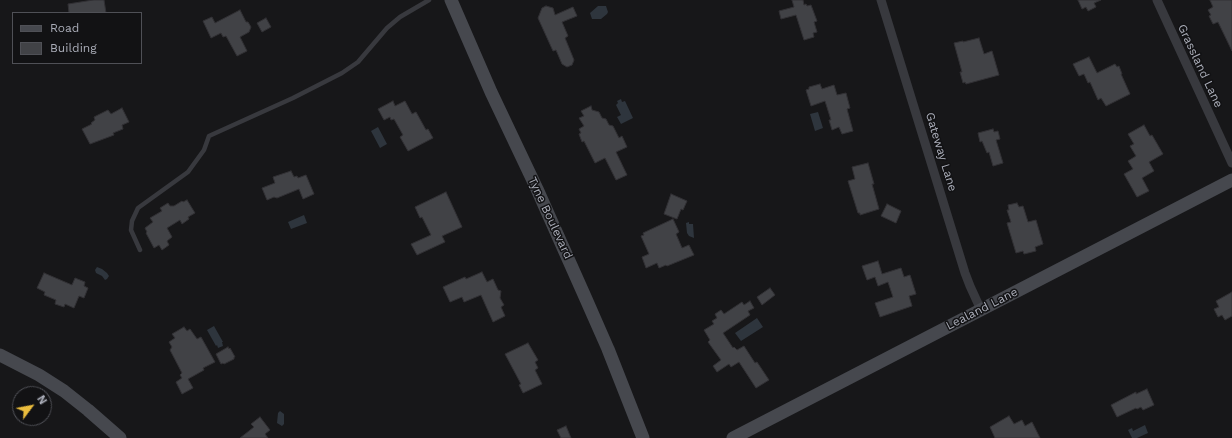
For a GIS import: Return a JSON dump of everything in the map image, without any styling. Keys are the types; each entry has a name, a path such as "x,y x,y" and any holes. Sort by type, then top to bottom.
{"street":[{"name":"Tyne Boulevard","path":"451,0 491,92 588,302 643,438"},
{"name":"Gateway Lane","path":"881,0 963,266 981,310"},
{"name":"Grassland Lane","path":"1157,0 1232,163"},
{"name":"Lealand Lane","path":"733,438 1232,180"},
{"path":"0,355 39,375 64,391 120,438"}],"lane":[{"path":"140,250 131,230 132,221 138,208 188,172 204,150 209,136 299,95 342,73 358,62 387,28 400,17 429,0"}],"shaded area":[{"path":"598,6 606,6 608,12 601,19 592,19 590,13"},
{"path":"621,99 622,102 625,101 633,118 621,124 617,117 621,115 616,105 618,103 617,101"},
{"path":"818,112 823,128 815,131 810,114"},
{"path":"378,127 387,144 380,148 371,131"},
{"path":"304,215 307,223 291,229 288,222"},
{"path":"689,222 689,224 693,224 694,238 689,236 687,233 686,223"},
{"path":"97,267 107,273 109,276 107,279 105,280 102,276 96,273 95,270"},
{"path":"757,318 763,327 741,341 735,333"},
{"path":"214,326 223,342 223,346 218,348 207,330"},
{"path":"280,411 284,414 284,424 282,426 277,423 278,413"},
{"path":"1145,425 1148,433 1137,438 1132,438 1128,430 1132,428 1133,431"}],"building":[{"path":"93,0 104,0 106,12 69,12 68,4"},
{"path":"792,0 803,0 804,5 811,5 817,21 814,22 817,32 813,33 814,37 804,40 796,15 781,19 779,11 794,7"},
{"path":"1078,0 1101,0 1094,3 1096,7 1088,11 1086,7 1082,9"},
{"path":"1210,0 1232,0 1232,51 1218,22 1213,24 1209,16 1211,15 1208,10 1213,7"},
{"path":"546,6 553,8 555,15 573,7 577,16 562,22 568,36 565,38 574,60 572,65 567,67 562,64 556,50 553,51 538,18 542,8"},
{"path":"240,10 246,22 248,22 251,27 249,32 240,37 247,51 237,56 226,36 223,37 221,33 211,38 203,21 212,17 215,23"},
{"path":"266,18 271,27 262,32 257,23"},
{"path":"979,38 984,54 992,51 999,75 966,84 965,82 963,83 960,72 962,72 954,43"},
{"path":"1089,57 1097,73 1115,64 1117,67 1119,66 1130,94 1106,106 1101,98 1098,100 1090,82 1088,83 1084,74 1079,76 1073,64"},
{"path":"820,84 822,89 834,85 837,95 846,93 850,108 847,109 853,131 842,134 839,127 832,130 829,120 831,120 825,101 811,106 806,90 809,89 809,87"},
{"path":"393,101 395,106 405,101 412,114 416,112 426,130 428,129 433,138 408,151 400,137 403,135 394,119 391,120 390,117 384,120 378,109"},
{"path":"591,106 592,110 599,112 602,118 606,119 609,125 613,126 619,138 622,136 627,147 616,152 627,175 616,180 605,158 595,163 584,141 582,142 579,134 581,133 579,129 584,126 579,118 584,116 581,111"},
{"path":"122,108 129,122 122,125 123,129 113,133 114,135 90,144 82,129 92,124 91,123 95,120 94,117 108,110 111,114"},
{"path":"1144,125 1150,136 1152,135 1163,154 1149,162 1154,171 1142,178 1149,191 1137,197 1124,174 1133,169 1128,161 1136,156 1130,146 1134,144 1128,134"},
{"path":"993,129 994,132 998,131 1000,139 996,140 1003,163 993,166 989,152 987,153 982,141 980,142 978,133"},
{"path":"868,163 879,209 860,215 860,213 858,213 848,181 855,179 852,167"},
{"path":"291,171 294,177 297,176 298,178 306,175 314,194 303,199 299,189 277,198 274,197 267,200 262,188 275,183 273,177"},
{"path":"446,192 462,227 442,236 445,242 417,255 411,244 431,235 415,207"},
{"path":"671,194 687,201 683,210 681,209 677,219 664,214"},
{"path":"187,200 195,213 188,217 189,219 182,224 180,220 167,228 172,237 167,241 169,245 162,250 159,245 154,248 145,228 153,222 150,218 162,211 160,208 168,203 170,206 174,206"},
{"path":"1017,203 1019,207 1023,206 1028,222 1036,220 1043,244 1035,247 1036,251 1024,254 1023,251 1016,253 1007,223 1011,222 1007,210 1009,210 1008,205"},
{"path":"887,204 901,211 896,223 881,216"},
{"path":"673,219 679,232 676,234 682,248 689,245 694,255 667,266 666,265 659,268 657,263 646,268 642,257 649,254 641,236 644,235 643,233"},
{"path":"878,261 882,274 901,268 904,277 910,275 916,294 909,296 912,306 880,317 875,303 893,297 888,282 878,286 875,277 867,280 862,266"},
{"path":"482,272 487,282 493,279 498,290 501,291 500,298 504,305 501,307 505,316 493,322 481,295 464,302 462,297 450,302 443,287 465,277 466,279"},
{"path":"44,273 72,285 75,278 85,282 84,286 88,288 84,298 79,296 74,308 65,304 64,307 55,304 56,300 44,295 45,292 37,288"},
{"path":"770,288 775,295 762,305 757,297"},
{"path":"1232,292 1232,316 1225,320 1222,315 1218,317 1214,309 1219,307 1216,301"},
{"path":"750,301 754,308 748,311 750,315 723,333 733,348 734,347 737,350 744,346 755,363 757,362 769,380 756,388 739,362 731,367 729,364 717,372 713,366 721,360 708,342 710,340 704,330 714,324 712,321 717,318 715,314 721,310 724,314 742,302 744,305"},
{"path":"184,327 187,331 190,329 197,339 201,337 215,362 203,368 204,370 188,379 193,388 182,394 176,382 182,378 180,375 182,373 170,350 172,347 169,342 175,338 172,334"},
{"path":"528,343 538,360 535,362 538,368 535,370 542,384 523,393 519,385 521,384 505,354"},
{"path":"228,347 235,357 224,364 221,364 216,354"},
{"path":"1147,389 1154,405 1143,410 1141,407 1136,408 1117,417 1111,405 1136,392 1136,394"},
{"path":"1009,416 1014,424 1022,420 1025,426 1032,422 1040,438 995,438 990,427"},
{"path":"260,417 270,430 265,434 268,438 240,438 254,427 251,424"},
{"path":"566,426 571,438 561,438 557,430"}]}
